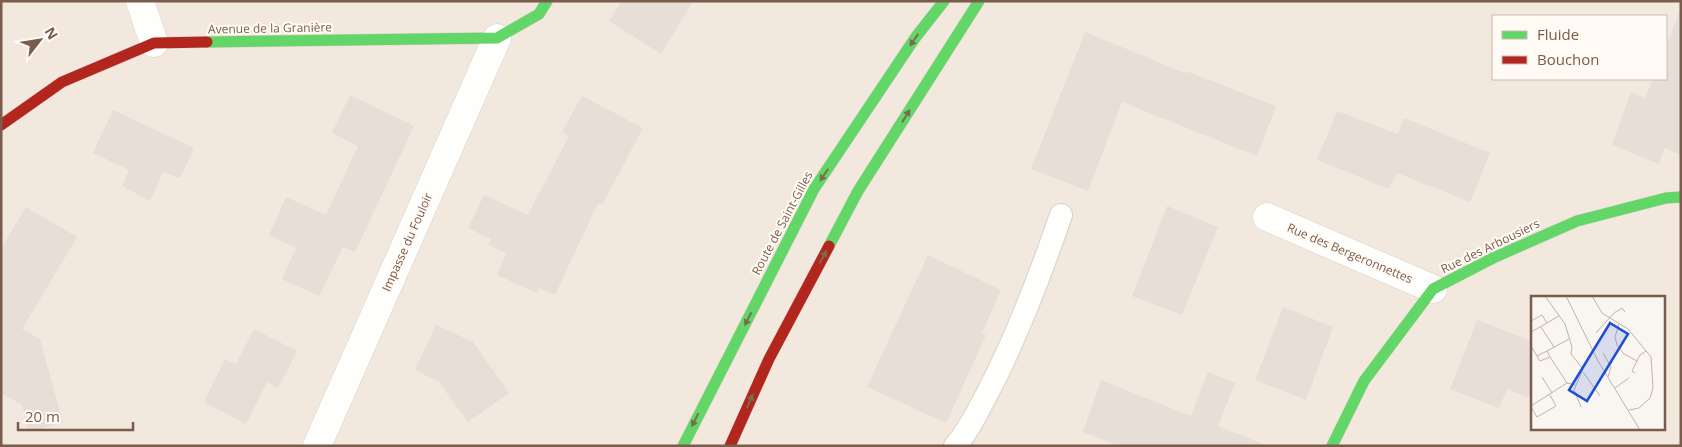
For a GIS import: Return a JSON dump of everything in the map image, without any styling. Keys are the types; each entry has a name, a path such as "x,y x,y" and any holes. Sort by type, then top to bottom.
{"main road":[{"name":"Avenue de la Granière","path":"1,125 62,82 154,43 497,38 539,14 547,1"},
{"name":"Route de Saint-Gilles","path":"683,446 814,189 915,38 944,1"},
{"path":"730,446 769,359 858,191 979,1"},
{"name":"Rue des Arbousiers","path":"1332,446 1364,381 1433,289 1493,258 1577,221 1666,198 1681,196"},
{"path":"724,364 724,388"}],"street":[{"path":"140,1 154,43"},
{"name":"Impasse du Fouloir","path":"317,446 497,38"},
{"name":"Rue des Bergeronnettes","path":"1267,217 1433,289"}],"lane":[{"path":"955,446 964,436 999,370 1035,289 1061,215"}],"shaded area":[{"path":"1,1 1681,1 1681,446 1,446"}],"building":[{"path":"622,1 693,1 661,54 609,21"},
{"path":"1679,13 1681,13 1681,155 1664,148 1659,164 1612,145 1631,92 1645,98 1653,80 1667,80 1667,44"},
{"path":"1085,32 1185,73 1186,71 1276,106 1257,156 1122,102 1088,191 1031,169"},
{"path":"350,95 414,126 355,252 343,247 319,296 282,279 296,248 269,235 286,197 326,215 358,146 332,133"},
{"path":"582,96 643,128 602,205 598,203 555,295 539,288 537,293 497,275 506,253 488,245 491,239 468,228 484,195 528,215 569,136 562,132"},
{"path":"113,110 194,148 180,178 163,172 150,201 122,186 129,170 93,153"},
{"path":"1337,111 1398,134 1404,118 1490,153 1470,202 1397,173 1389,189 1317,160"},
{"path":"1167,206 1218,227 1182,315 1132,296"},
{"path":"26,207 77,237 22,329 40,339 63,423 28,432 22,405 1,393 1,249"},
{"path":"928,255 1001,290 982,333 986,335 946,423 867,387"},
{"path":"1283,307 1333,327 1306,400 1255,380"},
{"path":"1477,320 1531,341 1531,399 1507,389 1499,408 1450,389"},
{"path":"436,325 473,342 509,393 468,422 439,382 415,370"},
{"path":"254,329 297,351 278,388 267,382 246,424 204,402 225,359 236,364"},
{"path":"1208,372 1235,383 1218,426 1263,444 1263,446 1120,446 1083,432 1101,380 1191,416"}],"traffic: fast":[{"path":"207,42 497,38 539,14 547,1"},
{"path":"683,446 814,189 915,38 944,1"},
{"path":"829,246 858,191 979,1"},
{"path":"1332,446 1364,381 1433,289 1493,258 1577,221 1666,198 1681,197"}],"traffic: jam":[{"path":"1,125 62,82 154,43 207,42"},
{"path":"730,446 769,359 829,246"}]}
